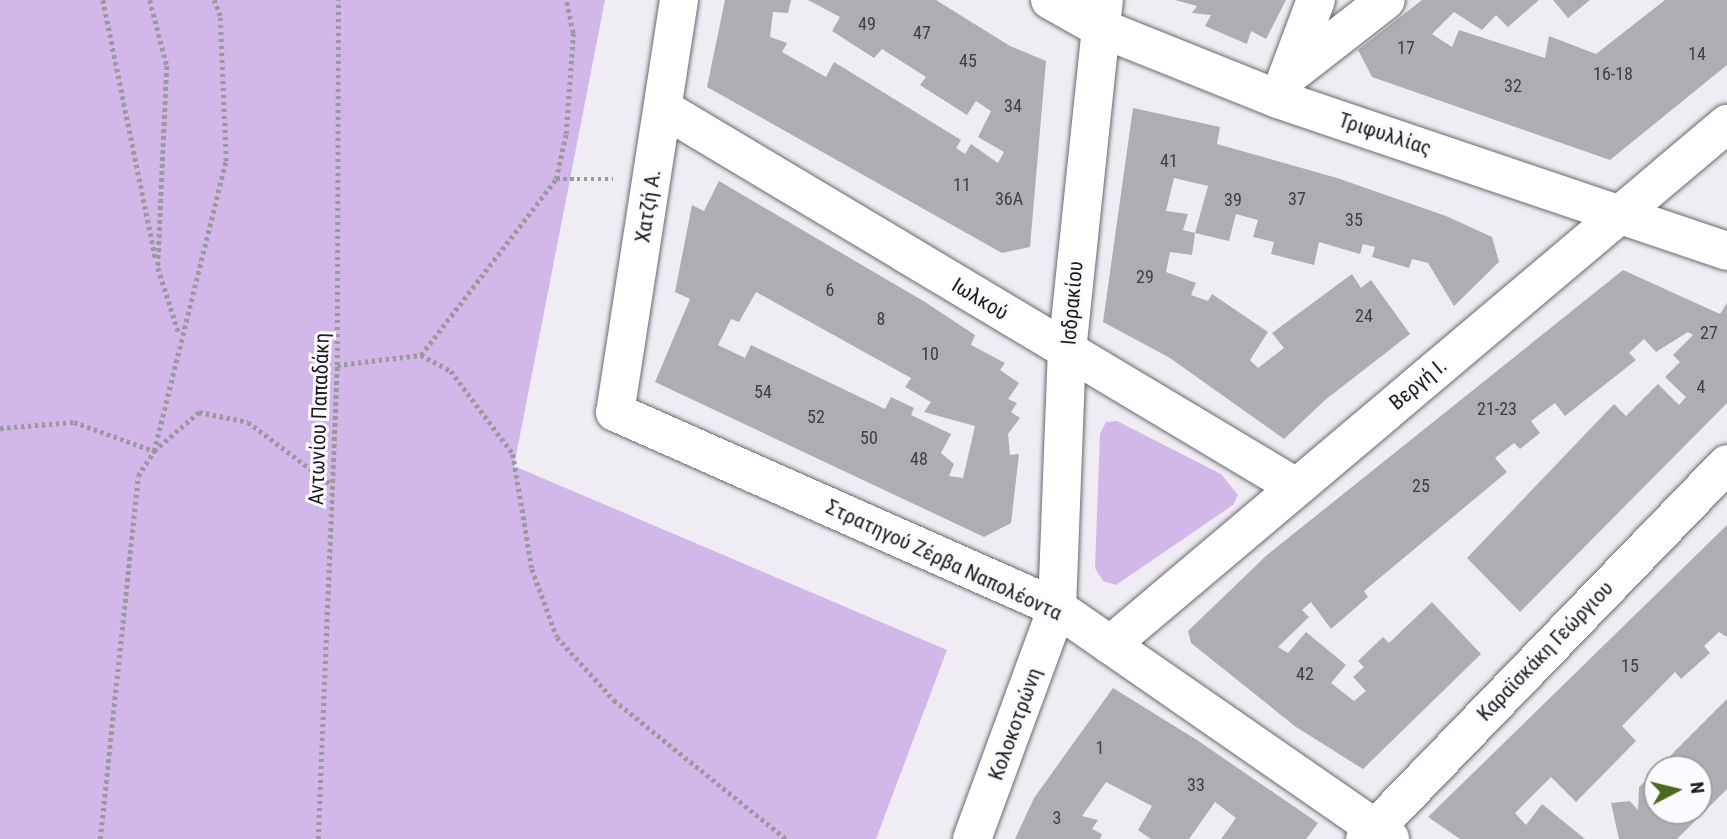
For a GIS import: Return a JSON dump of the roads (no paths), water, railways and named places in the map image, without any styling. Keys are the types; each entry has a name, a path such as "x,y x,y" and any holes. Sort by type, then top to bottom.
{"street":[{"name":"Χατζή Α.","path":"615,412 679,0"},
{"name":"Τριφυλλίας","path":"1050,0 1101,14 1283,88 1727,251"},
{"path":"1283,88 1316,0"},
{"path":"1283,88 1387,0"},
{"name":"Ισδρακίου","path":"1057,608 1067,351 1101,14"},
{"name":"Ιωλκού","path":"664,109 1296,487"},
{"name":"Βεργή Ι.","path":"1110,645 1727,124"},
{"name":"Στρατηγού Ζέρβα Ναπολέοντα","path":"615,412 1057,608 1376,835"},
{"name":"Καραϊσκάκη Γεώργιου","path":"1376,835 1727,464"},
{"name":"Κολοκοτρώνη","path":"972,839 1057,608"}]}
